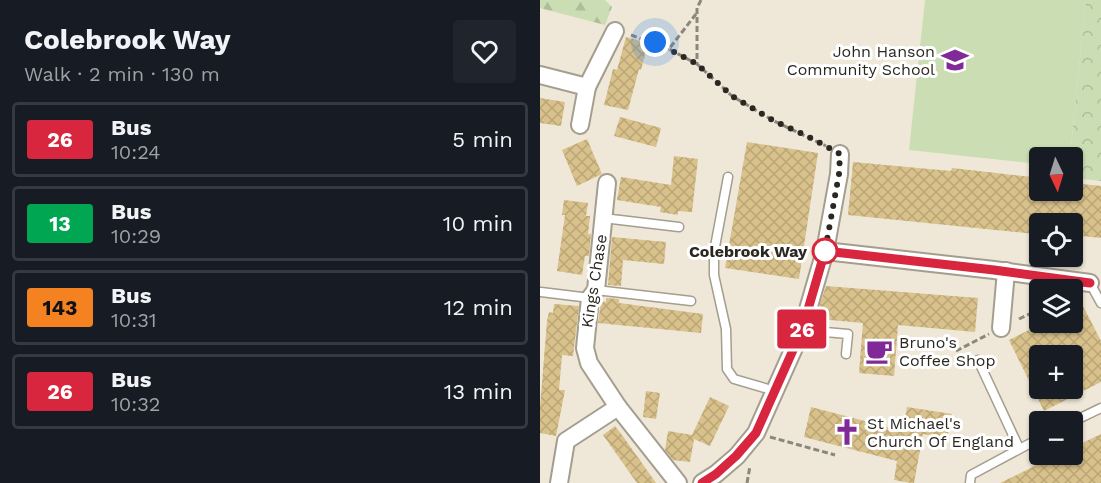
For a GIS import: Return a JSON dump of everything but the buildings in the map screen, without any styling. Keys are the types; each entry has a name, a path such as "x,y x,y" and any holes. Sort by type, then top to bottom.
{"street":[{"path":"580,124 587,87 615,31"},
{"path":"540,75 587,87"},
{"path":"702,483 736,456 756,433 802,330 825,251 839,174 840,154"},
{"name":"Kings Chase","path":"607,183 585,348 589,363 618,407 678,483"},
{"path":"825,251 1006,271 1090,283"},
{"path":"1001,328 1006,271"},
{"path":"560,483 566,441 618,407"}],"lane":[{"path":"728,177 714,252 714,275 726,329 727,369 734,379 774,391"},
{"path":"603,218 679,227"},
{"path":"1090,283 1101,303"},
{"path":"541,292 692,301"},
{"path":"802,330 848,334 846,354"},
{"path":"978,360 1019,448"},
{"path":"1083,417 1101,408"},
{"path":"970,483 971,475 1029,443"}],"path":[{"path":"697,64 697,12 700,0"},
{"path":"669,49 697,12"},
{"path":"615,31 655,42 697,64 732,96 774,121 840,154"},
{"path":"756,433 835,454"}],"green space":[{"path":"540,0 605,0 612,7 605,25 540,8"},
{"path":"925,0 1086,0 1071,147 1029,147 1029,163 909,150"},
{"path":"1086,0 1101,0 1101,181 1083,179 1083,147 1071,147"}],"bus line":[{"name":"26","path":"702,483 736,456 756,433 802,330 825,251 1090,283"}],"place":[{"name":"John Hanson Community School","path":"955,60"},
{"name":"Colebrook Way","path":"825,251"},
{"name":"Bruno's Coffee Shop","path":"879,351"},
{"name":"St Michael's Church Of England","path":"847,432"}],"route":[{"path":"655,42 697,64 732,96 774,121 840,154 839,174 825,251"}]}
